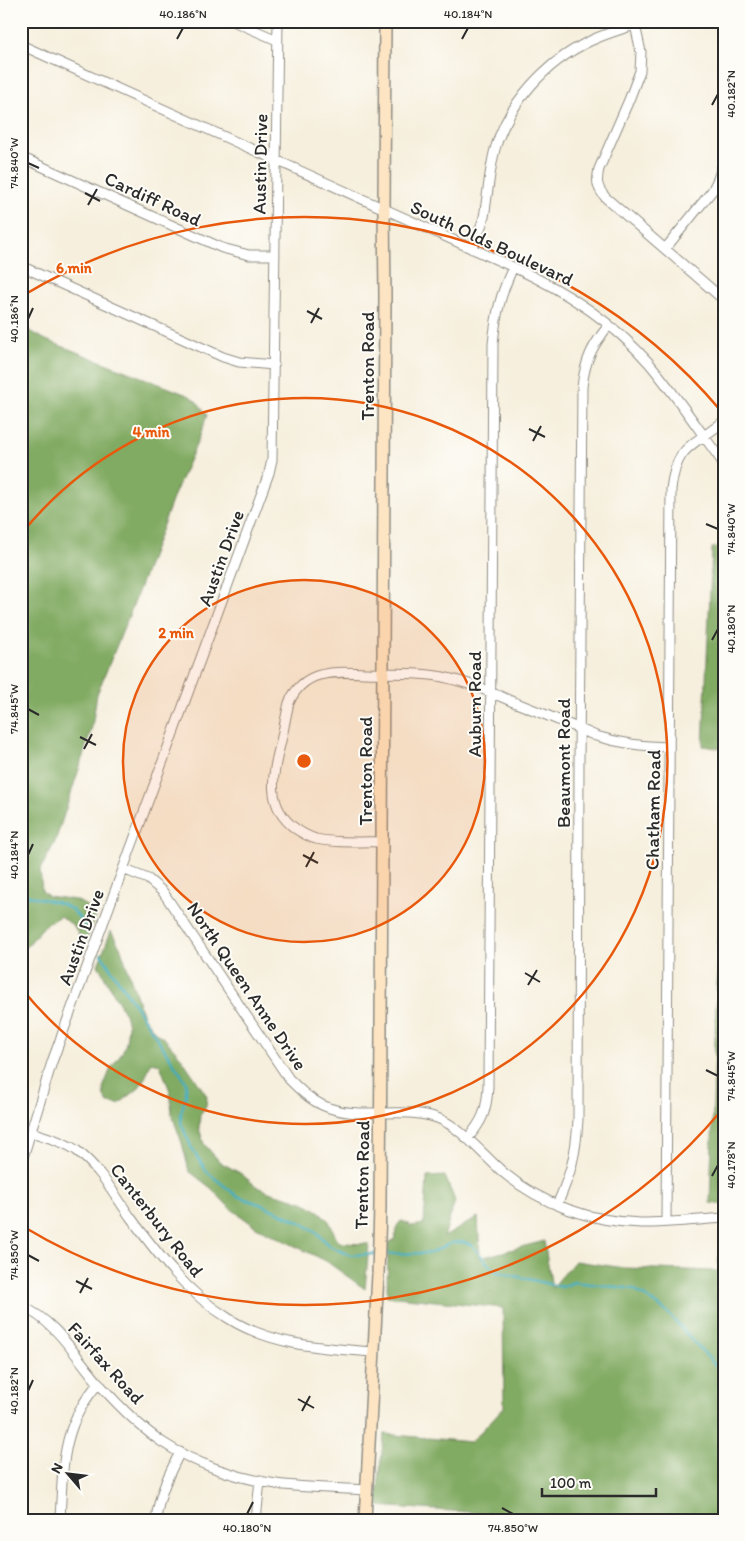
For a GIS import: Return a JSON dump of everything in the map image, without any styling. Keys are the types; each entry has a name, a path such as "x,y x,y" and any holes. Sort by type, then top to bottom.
{"main road":[{"name":"Trenton Road","path":"365,1520 379,1246 385,21"}],"street":[{"path":"233,21 277,40"},
{"name":"Austin Drive","path":"21,1164 52,1062 269,473 274,450 278,21"},
{"path":"472,249 484,218 490,168 495,148 510,115 522,97 536,79 569,52 600,36 648,21"},
{"path":"716,21 724,23"},
{"path":"635,25 641,52 640,71 635,87 599,169 597,183 600,192 606,198 724,300"},
{"name":"South Olds Boulevard","path":"21,45 513,267 559,290 609,325 648,362 724,464"},
{"name":"Cardiff Road","path":"21,157 222,248 249,254 275,255"},
{"path":"665,249 707,198 718,179 724,161"},
{"path":"21,266 223,357 239,362 274,365"},
{"name":"Auburn Road","path":"467,1139 483,1117 487,1104 488,1086 493,344 499,302 513,267"},
{"name":"Beaumont Road","path":"557,1205 573,1164 577,1138 582,388 590,351 609,325"},
{"name":"Chatham Road","path":"666,1222 671,489 673,473 680,457 692,443 724,421"},
{"path":"382,842 330,841 303,834 282,815 274,797 273,776 289,703 301,684 317,675 326,673 423,674 442,676 490,692 596,736 626,744 670,746"},
{"name":"North Queen Anne Drive","path":"124,869 148,879 163,892 272,1056 289,1079 310,1098 328,1107 344,1111 405,1112 440,1119 467,1139 519,1184 557,1205 586,1215 629,1222 666,1222 724,1218"},
{"name":"Canterbury Road","path":"31,1132 68,1145 88,1159 177,1276 194,1293 229,1319 255,1332 286,1342 325,1348 374,1352"},
{"name":"Fairfax Road","path":"21,1306 38,1314 48,1322 115,1401 164,1443 180,1452 220,1470 260,1480 285,1485 367,1490"},
{"path":"60,1520 62,1469 68,1438 79,1409 99,1384"},
{"path":"156,1520 160,1497 166,1479 180,1452"},
{"path":"256,1520 260,1480"}],"green space":[{"path":"21,326 46,340 190,396 207,415 97,694 92,727 80,766 55,842 40,870 42,891 48,896 76,900 97,914 84,945 74,926 60,916 45,925 21,951"},
{"path":"724,546 724,749 703,746 712,548"},
{"path":"724,794 724,1205 710,1203"},
{"path":"111,931 121,949 143,1016 156,1033 165,1039 180,1056 207,1096 206,1106 200,1115 199,1128 204,1144 220,1162 240,1173 256,1186 303,1202 320,1212 329,1221 337,1240 342,1243 369,1244 365,1289 326,1261 256,1227 230,1208 211,1188 189,1171 172,1115 170,1091 160,1065 151,1062 146,1076 138,1089 119,1104 108,1103 104,1097 103,1088 111,1068 122,1053 126,1043 128,1025 125,1014 98,965"},
{"path":"445,1176 455,1201 444,1237 478,1217 480,1258 544,1241 552,1288 575,1261 625,1268 718,1271 720,1230 724,1230 724,1520 557,1520 557,1518 376,1506 384,1434 471,1442 504,1407 503,1308 387,1296 388,1243 394,1240 397,1226 401,1221 411,1226 424,1224 427,1177"}],"waterway":[{"path":"21,892 64,905 76,914 87,932"},
{"path":"101,954 186,1082 186,1096 181,1112 181,1123 192,1149 207,1172 237,1196 298,1221 315,1231 330,1246 338,1250 351,1255 375,1254"},
{"path":"383,1254 431,1253 451,1243 463,1242 472,1245 494,1271 562,1287 574,1282 634,1289 667,1312 724,1375"},
{"path":"723,1520 724,1512"}]}
